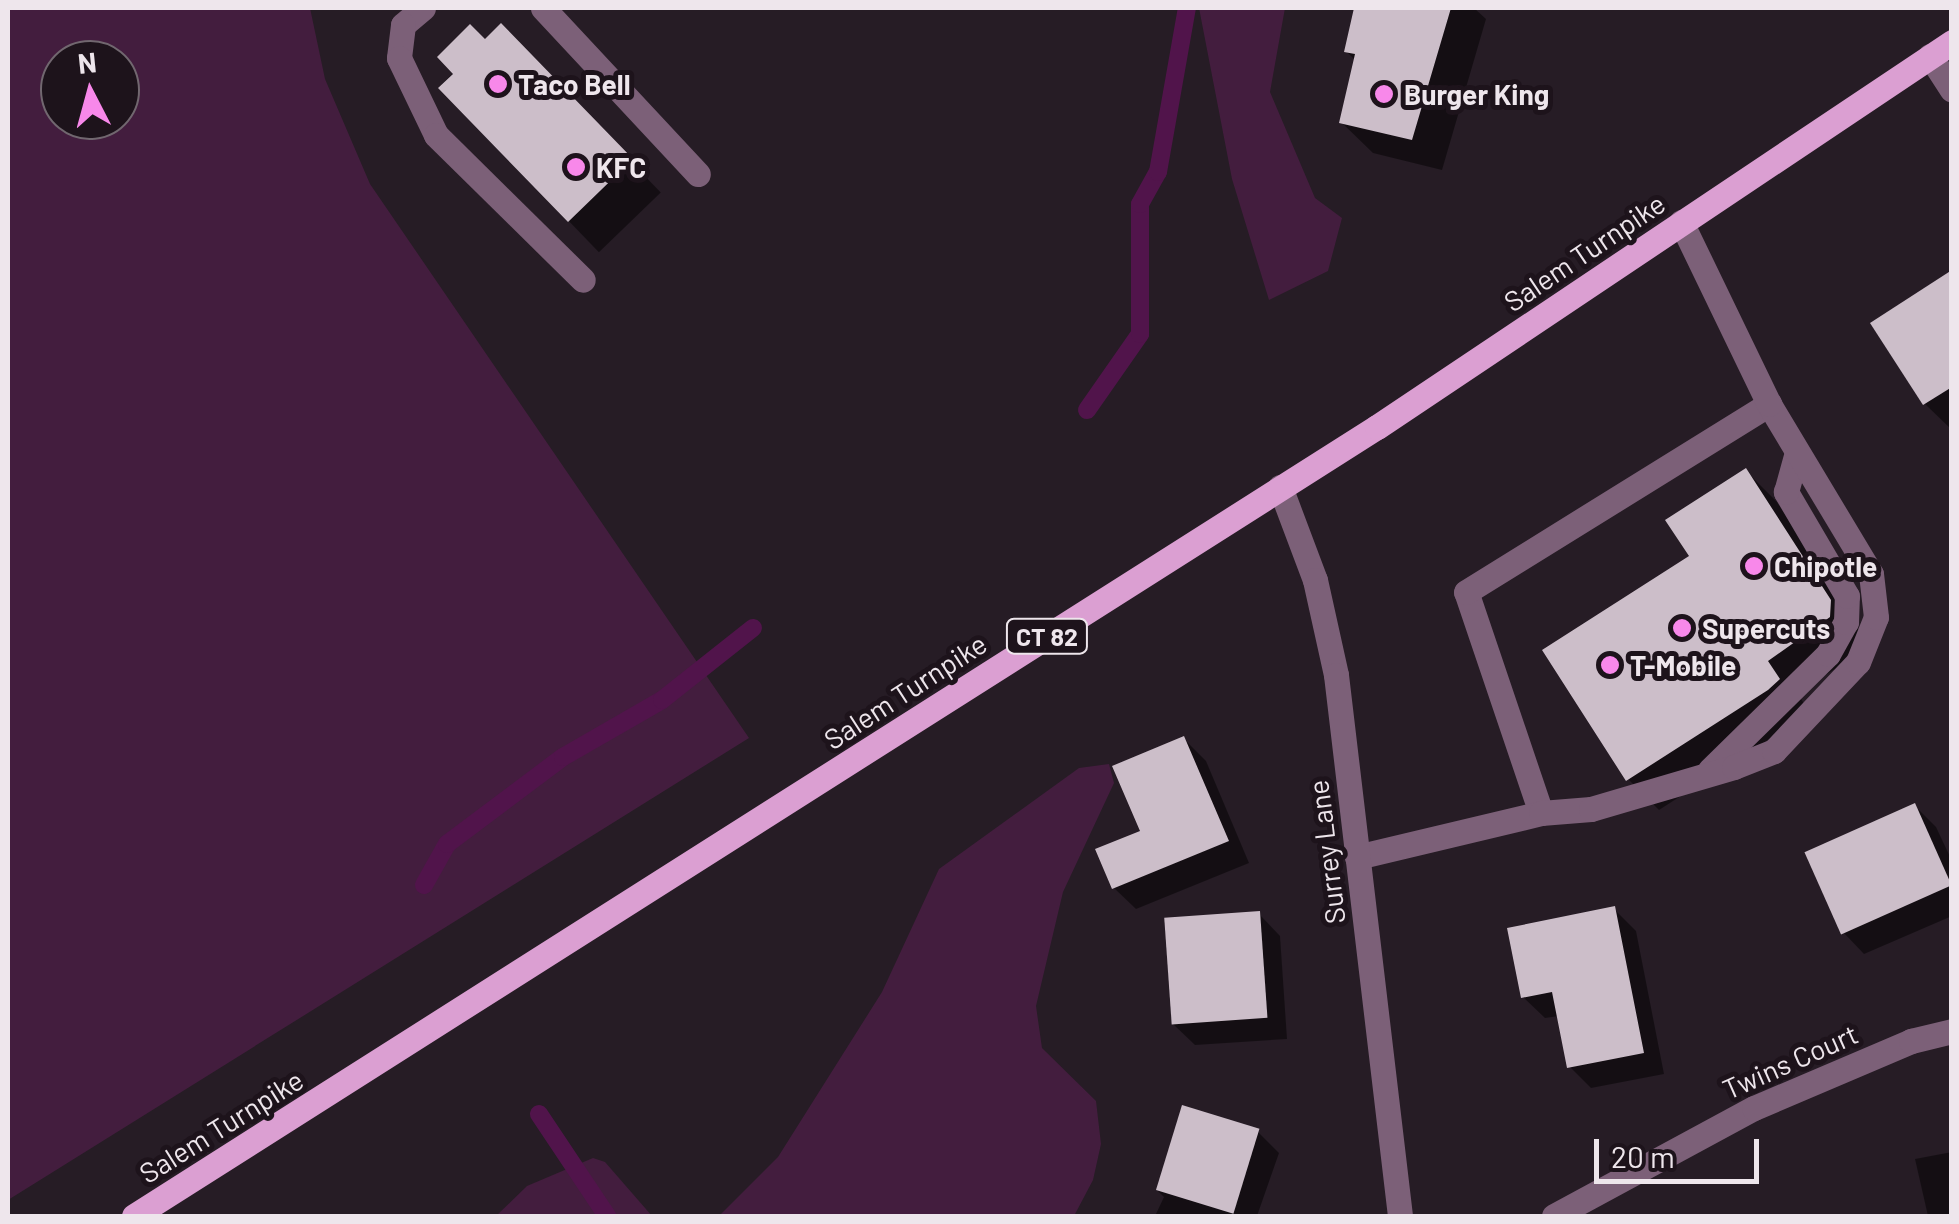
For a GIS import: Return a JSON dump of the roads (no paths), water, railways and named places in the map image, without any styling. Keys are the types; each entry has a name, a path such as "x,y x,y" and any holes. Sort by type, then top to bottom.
{"main road":[{"name":"Salem Turnpike","path":"134,1216 1280,488 1941,49"}],"street":[{"path":"423,8 402,26 399,58 436,135 583,280"},
{"path":"543,8 698,174"},
{"path":"1941,49 1952,90"},
{"path":"1357,857 1540,813 1643,796 1710,770 1817,666 1846,622 1847,596 1786,492 1798,452 1769,404 1681,222"},
{"path":"1540,813 1466,592 1769,404"},
{"name":"Surrey Lane","path":"1280,488 1315,580 1336,675 1400,1216"},
{"name":"Twins Court","path":"1554,1216 1754,1108 1910,1041 1952,1031"}],"waterway":[{"path":"1087,410 1140,334 1140,204 1158,172 1187,8"},
{"path":"424,885 447,844 563,757 662,700 753,628"},
{"path":"539,1114 607,1216"}],"place":[{"name":"Taco Bell","path":"498,84"},
{"name":"Burger King","path":"1384,94"},
{"name":"KFC","path":"576,167"},
{"name":"Chipotle","path":"1754,566"},
{"name":"Supercuts","path":"1682,628"},
{"name":"T-Mobile","path":"1610,665"}]}
